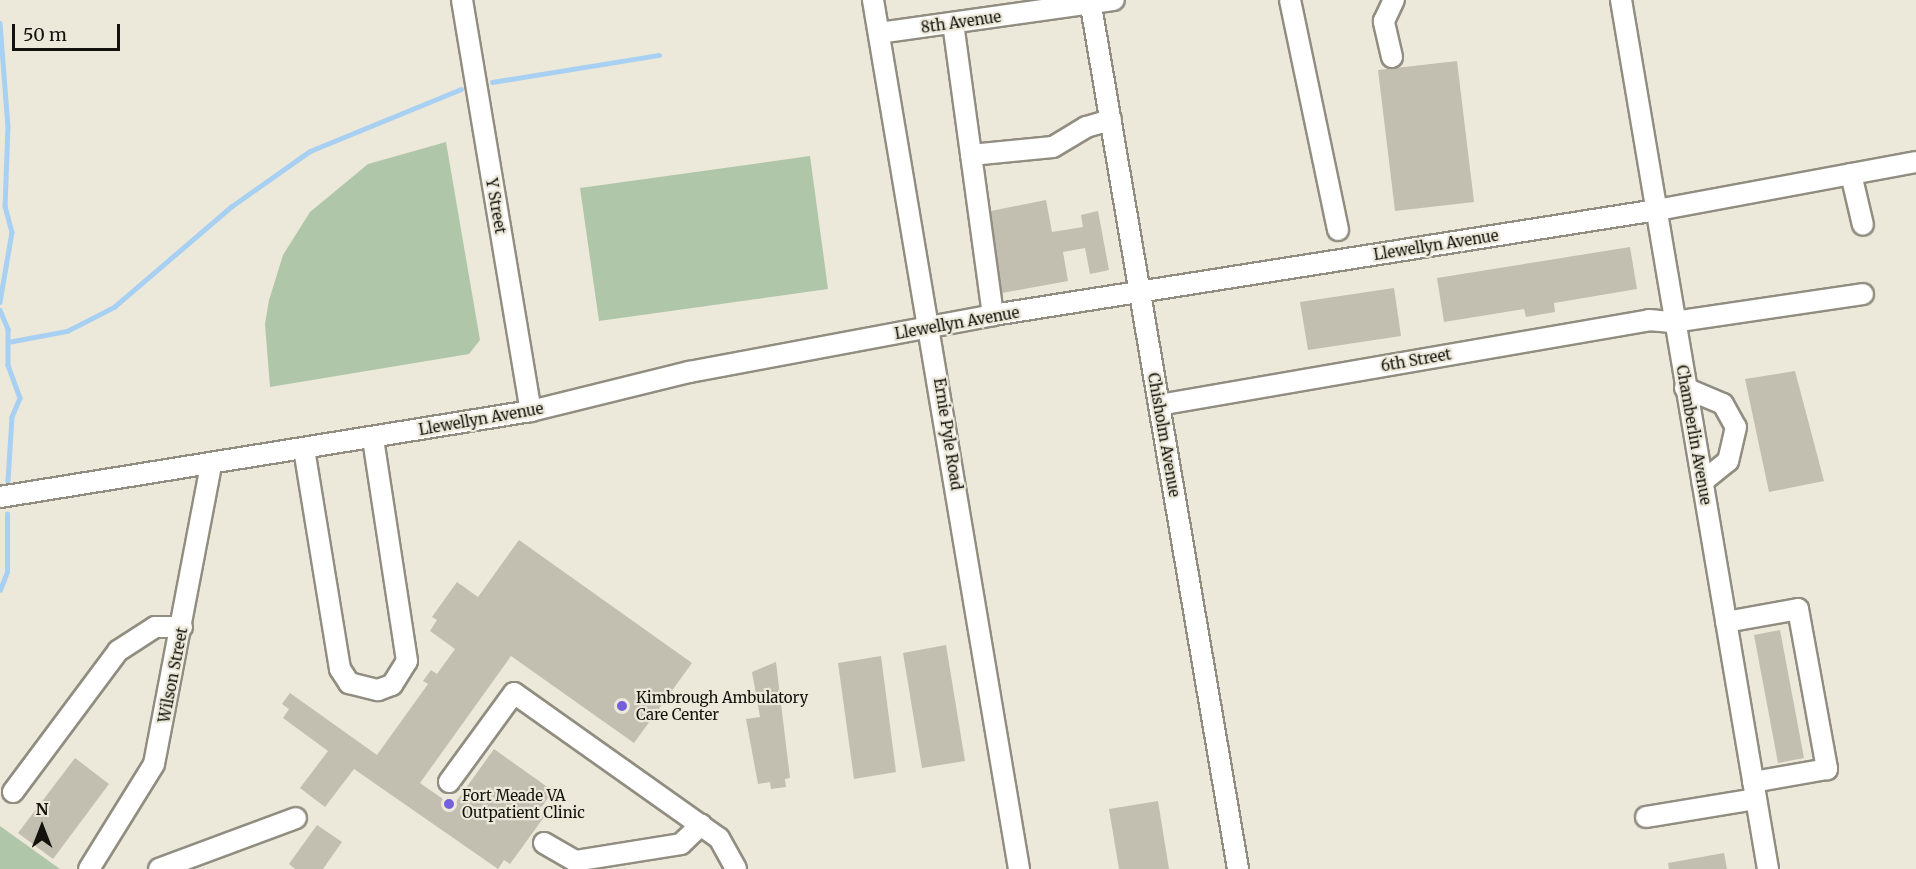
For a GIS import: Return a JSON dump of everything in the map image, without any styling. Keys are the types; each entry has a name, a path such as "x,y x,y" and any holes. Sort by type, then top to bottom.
{"street":[{"name":"Y Street","path":"462,0 531,411"},
{"name":"Ernie Pyle Road","path":"873,0 930,327 1019,869"},
{"name":"8th Avenue","path":"879,33 1114,0"},
{"path":"1290,0 1338,230"},
{"path":"1392,57 1384,21 1394,0"},
{"name":"Chamberlin Avenue","path":"1621,0 1768,869"},
{"name":"Chisholm Avenue","path":"1091,2 1238,869"},
{"path":"953,23 993,315"},
{"path":"971,155 1053,147 1086,127 1111,120"},
{"name":"Llewellyn Avenue","path":"0,496 373,439 531,411 689,372 993,315 1657,210 1916,162"},
{"path":"1851,174 1863,225"},
{"name":"6th Street","path":"1159,405 1649,320 1674,322 1863,294"},
{"path":"1685,388 1723,404 1736,427 1728,461 1702,482"},
{"path":"304,449 340,669 350,683 378,690 392,685 407,661 373,439"},
{"name":"Wilson Street","path":"92,868 154,764 182,627 210,464"},
{"path":"1646,818 1827,769 1798,609 1726,622"},
{"path":"14,792 118,651 155,627 182,627"},
{"path":"449,782 514,693 727,845 735,869"},
{"path":"159,869 296,818"},
{"path":"544,843 574,861 681,844 701,825"}],"green space":[{"path":"446,142 480,340 469,354 270,387 265,324 269,300 283,255 310,212 368,164"},
{"path":"810,156 828,289 599,321 580,188"},
{"path":"0,826 60,869 0,869"}],"building":[{"path":"1457,61 1474,202 1395,211 1378,70"},
{"path":"1046,200 1052,232 1083,227 1081,215 1098,211 1109,270 1090,274 1085,248 1063,252 1068,281 1002,293 991,211"},
{"path":"1630,247 1637,289 1554,303 1555,312 1526,317 1524,309 1444,322 1437,278"},
{"path":"1394,288 1401,336 1308,350 1300,302"},
{"path":"1795,371 1824,481 1769,492 1745,379"},
{"name":"Kimbrough Ambulatory Care Center","path":"519,540 692,663 634,743 511,656 420,783 453,806 494,749 553,791 538,812 544,817 510,864 504,860 498,869 354,769 325,807 300,788 328,751 283,718 289,709 282,704 290,693 377,755 428,684 423,681 431,670 437,674 455,649 430,631 437,620 432,617 457,582 478,597"},
{"path":"1780,630 1804,758 1778,763 1754,635"},
{"path":"946,645 965,761 922,768 903,653"},
{"path":"881,656 896,772 854,779 838,663"},
{"path":"776,662 790,778 785,779 786,787 771,789 770,782 758,784 746,719 760,717 752,672"},
{"path":"75,758 109,784 53,859 18,833"},
{"path":"1158,801 1169,869 1119,869 1109,809"},
{"path":"317,825 342,842 323,869 295,869 289,864"},
{"path":"1724,853 1727,869 1669,869 1668,863"}],"waterway":[{"path":"0,23 8,126 5,206 12,232 0,302"},
{"path":"492,82 659,55"},
{"path":"8,342 67,331 114,307 232,206 310,151 461,89"},
{"path":"0,310 8,329 8,365 20,398 12,417 8,481"},
{"path":"0,590 7,572 7,514"}],"place":[{"name":"Kimbrough Ambulatory Care Center","path":"622,706"},
{"name":"Fort Meade VA Outpatient Clinic","path":"449,804"}]}
